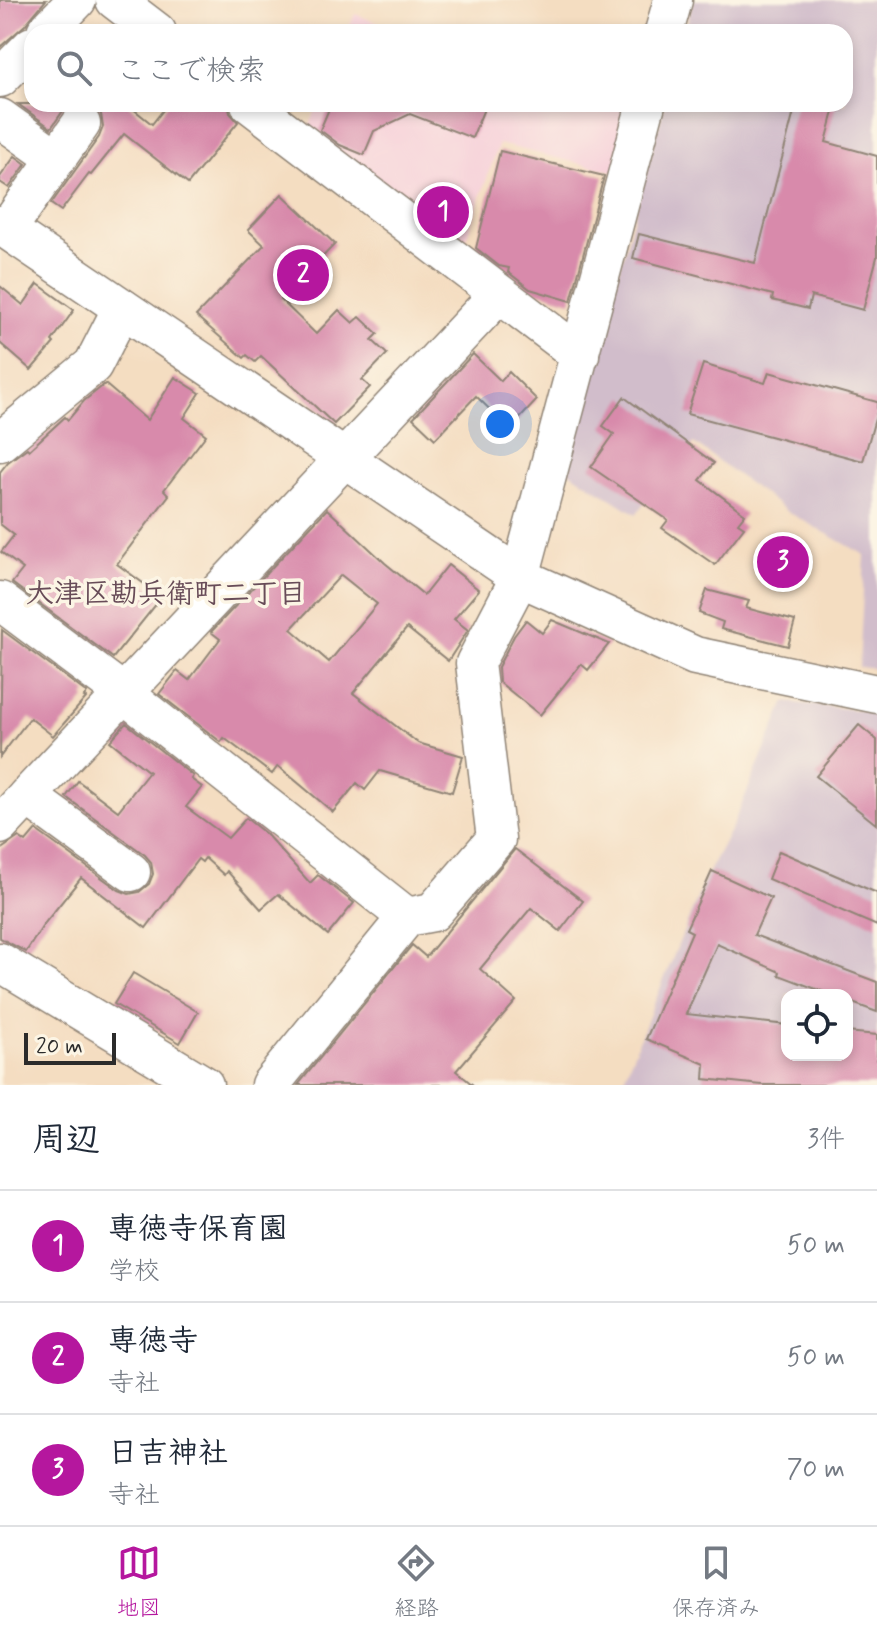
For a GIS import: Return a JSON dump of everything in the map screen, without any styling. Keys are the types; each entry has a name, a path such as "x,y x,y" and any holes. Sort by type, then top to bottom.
{"street":[{"path":"54,24 77,0"},
{"path":"115,0 146,24"},
{"path":"666,24 673,0"},
{"path":"0,78 24,54"},
{"path":"260,112 580,355"},
{"path":"270,1085 407,917 433,912 496,839 475,663 520,577 644,112"},
{"path":"0,118 56,158"},
{"path":"81,124 4,227 520,577 695,656 877,694"},
{"path":"0,825 498,295"},
{"path":"0,442 93,365 122,308"},
{"path":"0,601 123,693 407,917"},
{"path":"27,796 131,872"},
{"path":"0,962 204,1085"}],"shaded area":[{"path":"693,0 877,0 877,669 859,667 865,555 788,512 694,443 636,514 565,469 663,112 853,112 853,24 687,24"},
{"path":"355,14 381,24 351,24"},
{"path":"315,112 632,112 615,172 499,144 461,253 308,131"},
{"path":"785,702 877,712 877,1085 621,1085 707,874 733,825"}],"building":[{"path":"0,0 46,0 26,24 0,47"},
{"path":"29,112 62,112 51,128"},
{"path":"98,112 137,112 152,124 162,112 230,112 238,122 188,184 124,134 61,211 51,204 99,137 103,127"},
{"path":"328,112 483,112 472,138 410,114 374,131 364,155 340,145 320,130"},
{"path":"794,112 834,112 826,142 877,156 877,257 863,310 811,296 808,309 772,300 773,295 633,258 639,234 755,263"},
{"path":"500,151 604,176 571,301 530,289 508,272 509,268 499,266 476,248"},
{"path":"15,156 26,164 9,188 0,182 0,177"},
{"path":"282,194 335,244 281,300 316,334 339,310 353,323 360,317 378,334 372,340 387,354 362,380 370,387 334,424 261,356 255,362 247,355 244,358 196,316 264,245 248,230"},
{"path":"38,284 74,310 52,341 54,343 31,370 0,343 0,286 23,305"},
{"path":"473,354 501,381 509,372 537,400 510,429 476,396 435,439 413,418"},
{"path":"703,364 765,383 769,372 877,402 863,461 687,414"},
{"path":"175,377 200,393 184,418 206,435 164,490 169,495 117,564 162,597 113,658 12,583 23,569 1,552 14,535 0,524 0,472 8,462 27,448 29,450 65,417 68,420 84,401 105,384 147,420"},
{"path":"624,397 714,463 700,480 745,514 738,523 744,527 715,565 662,528 668,520 591,467 614,434 603,426"},
{"path":"327,509 424,595 448,565 479,590 454,619 468,630 448,661 407,628 353,693 418,743 463,756 452,792 380,771 365,790 357,783 333,812 278,766 272,774 224,738 221,742 159,694 177,671 189,680 220,639 211,632","holes":["341,575 377,604 329,662 291,629"]},
{"path":"707,590 749,601 746,608 795,621 788,646 721,629 723,622 699,613"},
{"path":"526,620 542,633 552,620 609,644 588,670 581,664 540,715 499,682 498,667"},
{"path":"2,630 87,693 53,736 30,718 0,757"},
{"path":"126,723 193,776 191,779 202,787 186,807 228,838 246,818 266,834 310,883 318,875 354,903 328,935 278,894 261,909 227,871 224,875 205,858 202,862 198,859 146,928 81,878 26,952 0,938 0,850 19,837 26,842 36,830 119,890 129,894 139,892 149,884 153,874 151,862 145,855 66,797 78,781 118,811 149,772 110,741"},
{"path":"859,725 877,740 877,825 816,776"},
{"path":"515,849 583,901 560,931 531,908 480,969 516,1001 456,1071 473,1085 298,1085 412,945 426,957"},
{"path":"779,851 877,893 877,926 768,879"},
{"path":"712,871 771,898 754,935 877,982 877,1012 853,1003 853,989 816,989 779,975 780,972 717,944 686,1014 781,1024 781,1061 853,1061 853,1033 877,1035 877,1085 762,1085 704,1079 705,1064 646,1039 692,932 686,929"},
{"path":"133,973 198,1012 180,1043 114,1004"}],"place":[{"name":"専徳寺保育園","path":"443,212"},
{"name":"専徳寺","path":"303,275"},
{"name":"日吉神社","path":"783,562"}],"district":[{"name":"大津区勘兵衛町二丁目","path":"166,592"}]}
